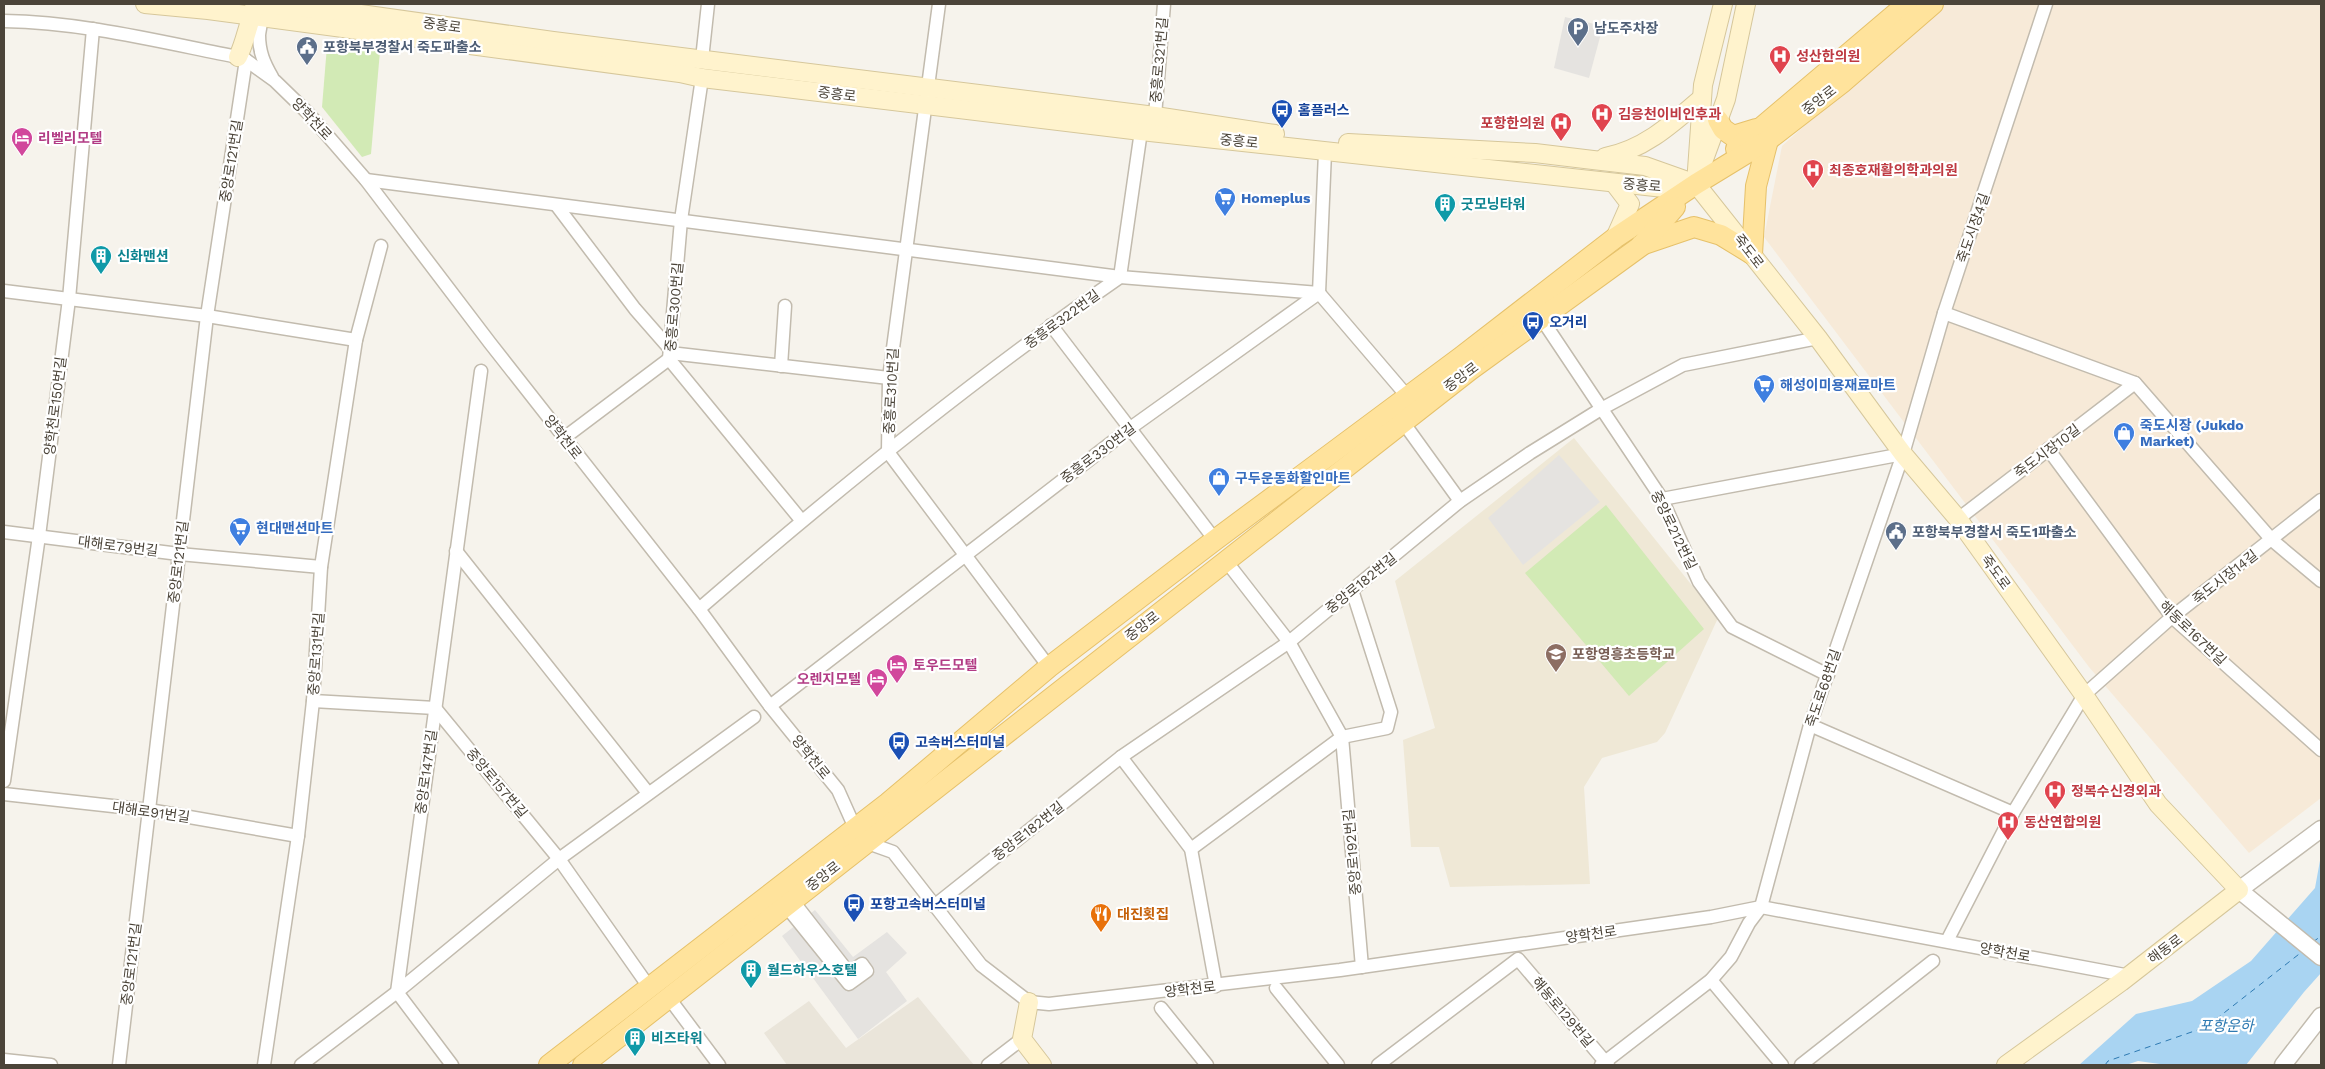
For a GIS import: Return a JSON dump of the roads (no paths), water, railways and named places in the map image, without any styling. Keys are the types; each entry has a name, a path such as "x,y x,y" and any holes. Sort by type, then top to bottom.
{"main road":[{"name":"중흥로","path":"145,4 332,10 702,59 1141,131 1664,188 1696,184"},
{"path":"1696,184 1702,98 1723,4"},
{"path":"1696,184 1726,99 1746,4"},
{"name":"중앙로","path":"1763,134 1907,4"},
{"name":"중앙로","path":"860,835 888,803 1049,668 1614,238 1696,184 1763,134 1843,82 1933,4"},
{"name":"중흥로","path":"257,9 680,73 702,78 925,95 1154,116 1329,142 1535,153 1645,166 1696,184"},
{"path":"242,58 257,9"},
{"path":"1593,160 1622,154 1648,141 1702,98"},
{"path":"1640,246 1694,228 1721,235 1752,254 1756,186 1763,134 1733,136 1723,129 1718,120"},
{"path":"1614,183 1630,204 1614,238"},
{"name":"중앙로","path":"582,1065 669,998 860,835 1226,561 1403,422 1640,246 1696,184"},
{"name":"죽도로","path":"1696,184 1818,338 1903,454 1958,519 2084,695 2158,804 2238,890"},
{"name":"해동로","path":"2006,1065 2130,976 2238,890"},
{"name":"중앙로","path":"549,1065 649,987 785,898"},
{"path":"1029,1002 1022,1040 1042,1065"}],"street":[{"path":"702,59 708,4"},
{"name":"중흥로310번길","path":"699,608 801,520 888,452 890,378 925,95 939,4"},
{"name":"중흥로321번길","path":"1154,116 1164,4"},
{"name":"죽도시장4길","path":"1903,454 1944,313 2046,4"},
{"path":"257,9 261,58 275,81"},
{"name":"양학천로","path":"4,21 34,22 93,29 242,58 275,81 308,112 366,180 564,438 699,608 770,706 838,790 860,835"},
{"name":"양학천로150번길","path":"4,781 39,536 69,299 93,29"},
{"name":"중앙로121번길","path":"119,1065 207,316 242,58"},
{"name":"중흥로300번길","path":"702,78 681,220 670,354 801,520"},
{"path":"1120,278 1141,131"},
{"path":"1325,152 1319,293 1407,396"},
{"path":"366,180 1120,278 1319,293"},
{"path":"557,206 670,354"},
{"name":"중앙로131번길","path":"264,1065 298,836 313,700 321,567 356,340 381,246"},
{"name":"중흥로322번길","path":"888,452 1051,325 1120,278"},
{"path":"4,291 207,316 356,340"},
{"name":"중흥로330번길","path":"770,706 1129,429 1319,293"},
{"path":"781,366 785,306"},
{"path":"1944,313 2135,383 2272,540 2321,581"},
{"name":"중앙로212번길","path":"1541,318 1662,499 1699,582 1732,627 1828,675"},
{"path":"1051,325 1215,540"},
{"name":"중앙로182번길","path":"934,906 1121,757 1289,642 1460,501 1530,453 1601,409 1683,365 1818,338"},
{"path":"564,438 670,354 890,378"},
{"name":"중앙로147번길","path":"396,992 481,371"},
{"name":"죽도시장10길","path":"1958,519 2135,383"},
{"path":"1403,422 1460,501"},
{"name":"해동로167번길","path":"2048,450 2172,618 2321,750"},
{"path":"888,452 1049,668"},
{"path":"1662,499 1903,454"},
{"name":"죽도로68번길","path":"1605,1064 1711,980 1731,957 1760,907 1810,725 1903,454"},
{"name":"죽도시장14길","path":"1947,941 2013,813 2084,695 2172,618 2321,500"},
{"name":"대해로79번길","path":"4,532 179,554 321,567"},
{"path":"456,551 648,793"},
{"name":"중앙로192번길","path":"1226,561 1289,642 1342,737 1362,967"},
{"path":"1191,848 1342,737 1387,728 1391,712 1352,590"},
{"path":"313,700 435,708"},
{"name":"중앙로157번길","path":"435,708 559,859 649,987"},
{"path":"301,1065 396,992 559,859 754,717"},
{"path":"1810,725 2013,813"},
{"path":"1121,757 1191,848 1216,986"},
{"name":"대해로91번길","path":"4,794 149,810 298,836"},
{"name":"해동로","path":"2238,890 2321,829"},
{"path":"860,835 893,852 981,965 1029,1002"},
{"path":"2238,890 2321,957"},
{"path":"785,898 849,973 862,964 867,971 849,984 785,898"},
{"name":"양학천로","path":"1029,1002 1049,1004 1216,986 1701,918 1760,907 2130,976"},
{"name":"해동로129번길","path":"1378,1065 1518,959 1605,1064"},
{"path":"1801,1065 1933,961"},
{"path":"1711,980 1782,1065"},
{"path":"1276,988 1338,1065"},
{"path":"396,992 452,1065"},
{"path":"669,998 719,1065"},
{"path":"1161,1008 1207,1065"},
{"path":"2283,1065 2321,1016"},
{"path":"988,1065 1022,1040"},
{"path":"4,1060 51,1065"}],"water":[{"name":"포항운하","path":"2321,855 2321,973 2246,1065 2167,1065 2138,1061 2126,1065 2079,1065 2136,1014 2192,1001 2251,961 2315,888"}],"place":[{"name":"남도주차장","path":"1578,47"},
{"name":"포항북부경찰서 죽도파출소","path":"307,66"},
{"name":"성산한의원","path":"1780,75"},
{"name":"홈플러스","path":"1282,129"},
{"name":"김응천이비인후과","path":"1602,133"},
{"name":"포항한의원","path":"1561,142"},
{"name":"리벨리모텔","path":"22,157"},
{"name":"최종호재활의학과의원","path":"1813,189"},
{"name":"Homeplus","path":"1225,217"},
{"name":"굿모닝타워","path":"1445,223"},
{"name":"신화맨션","path":"101,275"},
{"name":"오거리","path":"1533,341"},
{"name":"해성이미용재료마트","path":"1764,404"},
{"name":"죽도시장 (Jukdo Market)","path":"2124,452"},
{"name":"구두운동화할인마트","path":"1219,497"},
{"name":"현대맨션마트","path":"240,547"},
{"name":"포항북부경찰서 죽도1파출소","path":"1896,551"},
{"name":"포항영흥초등학교","path":"1556,673"},
{"name":"토우드모텔","path":"897,684"},
{"name":"오렌지모텔","path":"877,698"},
{"name":"고속버스터미널","path":"899,761"},
{"name":"정복수신경외과","path":"2055,810"},
{"name":"동산연합의원","path":"2008,841"},
{"name":"포항고속버스터미널","path":"854,923"},
{"name":"대진횟집","path":"1101,933"},
{"name":"월드하우스호텔","path":"751,989"},
{"name":"비즈타워","path":"635,1057"}]}
